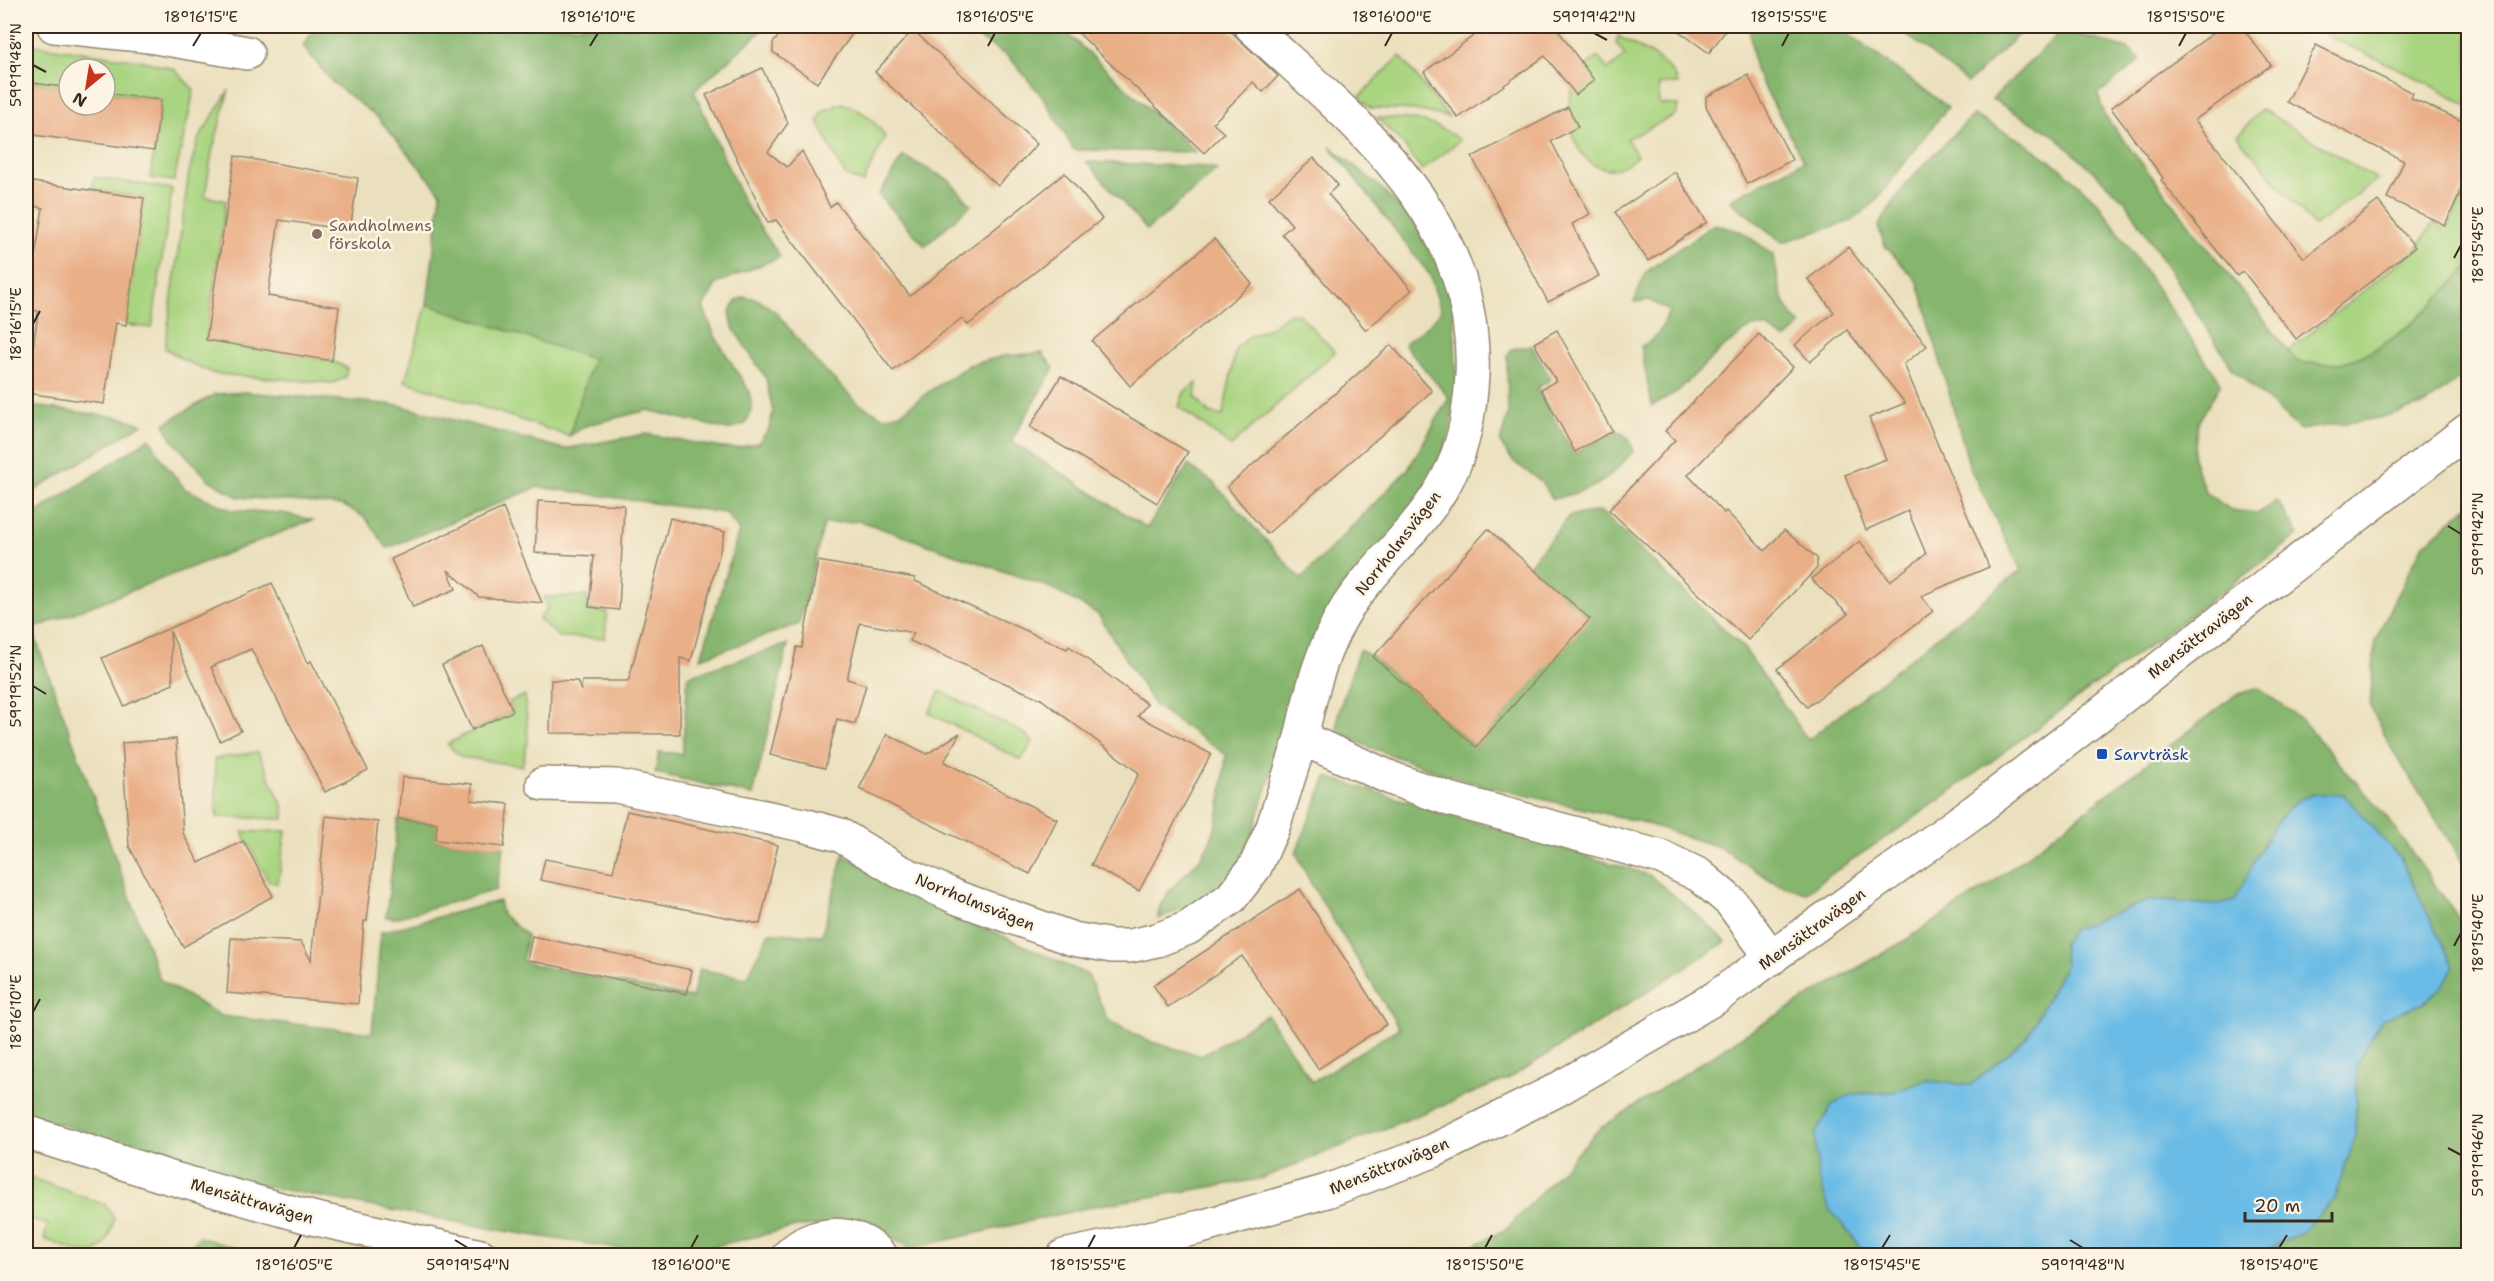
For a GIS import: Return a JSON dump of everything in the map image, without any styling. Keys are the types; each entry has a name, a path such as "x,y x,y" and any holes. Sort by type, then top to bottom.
{"street":[{"path":"54,26 149,36 247,53"},
{"name":"Norrholmsvägen","path":"543,784 616,786 803,825 840,835 899,871 980,906 1093,944 1130,946 1157,940 1188,928 1231,898 1255,867 1273,826 1329,642 1348,606 1421,518 1446,481 1463,435 1471,388 1473,356 1468,315 1457,271 1441,234 1415,191 1386,153 1251,26"},
{"name":"Mensättravägen","path":"1064,1256 1182,1232 1222,1221 1327,1191 1433,1151 1555,1091 1714,998 1975,811 2469,430"},
{"path":"1301,738 1393,779 1449,799 1661,857 1699,875 1731,902 1772,958"},
{"name":"Mensättravägen","path":"26,1132 164,1176 312,1218 481,1256"},
{"path":"788,1256 795,1248 811,1239 836,1234 863,1242 881,1256"}],"green space":[{"path":"316,26 765,26 694,91 744,203 780,257 717,283 703,307 716,338 749,391 752,410 745,424 728,430 648,410 587,425 569,436 593,359 427,304 441,193 378,118 333,83 303,46"},
{"path":"960,26 1059,26 1196,152 1074,150 1045,100 1009,57"},
{"path":"1749,26 1837,26 1948,107 1873,204 1851,221 1782,242 1729,200 1804,161 1755,70"},
{"path":"1896,26 2027,26 1968,83"},
{"path":"2325,26 2468,26 2468,106 2408,73 2321,33"},
{"path":"2062,30 2128,49 2141,60 2098,94 2104,115 2297,362 2339,363 2376,349 2394,338 2426,311 2468,267 2468,372 2425,404 2379,418 2300,430 2233,369 2126,202 2054,135 1992,99"},
{"path":"1618,36 1669,68 1678,84 1659,84 1659,104 1678,105 1677,114 1627,139 1637,156 1620,167 1604,168 1590,162 1579,148 1571,131 1569,111 1572,90 1583,69 1598,57 1608,70 1625,56 1616,43"},
{"path":"26,44 116,57 57,57 57,86 26,82"},
{"path":"1400,56 1449,117 1415,110 1370,108 1358,98"},
{"path":"117,57 174,69 194,90 174,181 150,178 161,100 117,94"},
{"path":"229,90 212,152 205,196 226,201 206,340 332,361 347,368 345,378 333,383 215,374 184,360 165,348 189,172 198,140"},
{"path":"842,103 867,116 885,137 863,183 846,176 818,121 823,111"},
{"path":"2262,109 2377,180 2314,226 2237,136"},
{"path":"1973,115 2022,141 2063,170 2100,205 2221,383 2198,423 2193,458 2205,492 2231,510 2258,513 2277,501 2299,535 1909,822 1806,893 1777,884 1719,847 1641,822 1464,781 1369,747 1337,731 1338,714 1359,650 1373,657 1476,747 1589,619 1529,565 1569,516 1600,511 1744,648 1808,740 2021,570 1970,468 1918,282 1885,246 1878,226 1907,182"},
{"path":"1377,118 1421,121 1440,128 1460,140 1422,170 1403,144"},
{"path":"1330,146 1379,186 1417,225 1453,295 1457,388 1449,436 1434,475 1290,713 1244,862 1212,896 1158,919 1159,910 1168,892 1203,854 1214,831 1218,819 1226,755 1154,705 1098,614 1049,587 860,521 824,524 799,624 701,658 739,531 726,513 538,487 387,548 365,517 342,505 238,497 209,480 174,442 164,424 215,394 245,392 398,405 564,449 646,434 722,448 737,448 758,443 769,429 773,412 766,378 733,328 730,311 737,300 745,297 757,299 776,312 816,362 859,404 883,417 901,413 969,365 1003,356 1042,353 1054,368 1011,441 1147,528 1188,465 1214,483 1301,579 1408,469 1449,398 1404,344 1429,325 1441,311 1430,275"},
{"path":"903,156 949,180 971,205 925,246 879,195"},
{"path":"1087,162 1207,167 1217,170 1147,230"},
{"path":"94,177 172,189 152,328 126,325 144,198 92,190"},
{"path":"2468,183 2468,267 2441,296 2410,325 2376,349 2334,364 2297,362 2288,351 2417,248 2433,223 2443,228 2450,224"},
{"path":"26,218 37,219 31,262 26,262"},
{"path":"1714,224 1742,232 1774,255 1784,302 1801,325 1785,339 1768,328 1753,326 1720,350 1678,391 1652,406 1641,346 1656,336 1669,311 1649,300 1634,302 1646,272"},
{"path":"427,304 593,359 569,436 405,381"},
{"path":"1290,313 1300,315 1335,352 1231,446 1179,407 1184,392 1197,383 1195,396 1209,413 1223,416 1236,348 1250,336 1267,329"},
{"path":"1531,345 1551,379 1537,388 1574,454 1618,431 1629,438 1633,451 1598,484 1553,499 1540,481 1513,460 1500,442 1508,414 1507,355 1512,349"},
{"path":"26,405 123,418 142,424 26,496"},
{"path":"150,438 162,460 185,489 231,510 282,513 313,520 32,629 160,980 221,1016 372,1033 381,932 499,901 502,914 527,936 522,962 692,998 699,969 747,978 769,933 822,935 843,855 977,924 1088,975 1108,1020 1148,1041 1202,1056 1267,1015 1312,1082 1399,1028 1310,882 1296,852 1327,777 1649,875 1726,942 1510,1078 1260,1179 1100,1205 912,1248 858,1224 796,1227 677,1255 661,1255 504,1231 230,1180 26,1113 26,520"},
{"path":"2468,506 2468,871 2390,746 2370,706 2375,642 2392,604 2423,545"},
{"path":"587,596 587,609 607,612 605,638 559,637 539,619 547,609 544,597"},
{"path":"788,644 753,795 655,773 659,752 682,754 688,676"},
{"path":"2258,688 2300,718 2388,819 2468,931 2468,1255 2254,1255 2303,1232 2355,1138 2357,1063 2382,1019 2424,1003 2235,900 2214,905 2150,900 2063,943 2065,965 2027,1037 1971,1085 1926,1081 1893,1092 1852,1094 1843,1226 1868,1255 1454,1256 1508,1228 1599,1129 1757,1027 1909,938 1988,886 2236,695"},
{"path":"940,691 1027,735 1033,742 1021,760 929,713"},
{"path":"525,695 528,739 522,766 461,757 447,744 513,711 509,702"},
{"path":"258,752 284,809 284,819 217,817 215,759"},
{"path":"398,819 437,823 436,840 504,847 496,890 395,918 386,917"},
{"path":"286,831 278,883 269,882 242,832"},
{"path":"26,1176 106,1205 114,1219 110,1235 104,1245 97,1251 79,1252 44,1239 48,1225 26,1217"},
{"path":"199,1237 257,1255 183,1255"}],"water":[{"path":"2310,795 2344,795 2401,859 2454,967 2442,987 2424,1003 2382,1019 2357,1063 2355,1138 2334,1199 2303,1232 2254,1256 1868,1255 1829,1209 1818,1176 1815,1135 1832,1105 1852,1094 1893,1092 1926,1081 1971,1085 2027,1037 2065,965 2063,943 2073,929 2150,900 2214,905 2235,900 2264,842 2295,803"}],"building":[{"path":"786,26 858,26 817,83 773,52 773,43"},
{"path":"1071,26 1225,26 1278,76 1263,92 1253,82 1213,123 1224,133 1204,153"},
{"path":"1487,26 1555,26 1594,80 1576,95 1545,56 1458,118 1424,72"},
{"path":"1672,26 1729,26 1709,53"},
{"path":"2223,26 2241,26 2271,65 2195,120 2304,258 2378,201 2415,247 2296,339 2243,271 2237,276 2161,180 2163,178 2111,108"},
{"path":"913,30 1037,144 998,186 875,72"},
{"path":"2316,45 2413,93 2411,98 2469,124 2469,174 2445,225 2387,198 2404,161 2287,102"},
{"path":"762,68 788,123 768,152 787,167 802,151 830,207 836,202 910,296 1065,173 1102,219 968,325 962,318 893,371 776,220 768,223 706,95"},
{"path":"1748,75 1792,160 1747,184 1706,106 1706,97"},
{"path":"26,82 57,86 57,117 117,117 117,94 161,100 154,151 26,134"},
{"path":"1568,107 1578,127 1551,141 1590,214 1572,224 1599,276 1548,302 1472,157"},
{"path":"235,156 358,178 350,230 279,220 268,296 339,307 332,361 206,340"},
{"path":"1314,158 1338,185 1328,194 1412,290 1366,330 1282,234 1292,225 1269,198"},
{"path":"1675,172 1707,222 1648,261 1615,212"},
{"path":"26,181 144,198 126,325 116,323 104,404 27,393 38,311 26,309 26,273 32,274 43,208 26,204"},
{"path":"1214,239 1252,284 1130,386 1092,341"},
{"path":"1848,247 1927,346 1904,364 1989,567 1921,596 1933,611 1807,707 1777,669 1848,614 1811,579 1860,541 1890,581 1926,554 1908,511 1866,530 1845,475 1886,459 1869,418 1905,403 1847,330 1810,362 1795,345 1834,312 1808,279"},
{"path":"1557,330 1612,431 1575,452 1541,389 1556,381 1534,343"},
{"path":"1759,334 1793,367 1688,475 1765,551 1784,530 1817,558 1817,568 1748,640 1609,510 1675,440 1665,431"},
{"path":"1391,345 1432,391 1267,534 1227,487"},
{"path":"1061,376 1188,452 1157,503 1030,427"},
{"path":"538,501 624,505 619,610 589,607 594,556 535,553"},
{"path":"503,508 542,603 479,597 448,570 456,589 413,607 391,559"},
{"path":"670,518 725,532 691,661 680,658 680,734 550,733 551,680 577,681 581,691 582,681 627,681 629,679"},
{"path":"1488,529 1590,619 1476,747 1373,657"},
{"path":"818,561 915,578 915,581 1067,649 1069,646 1147,704 1138,716 1211,754 1139,891 1091,865 1139,773 1041,699 910,641 914,633 860,623 847,679 866,685 855,724 837,719 825,768 770,755 797,647 802,648"},
{"path":"272,583 307,663 311,661 368,770 325,792 251,649 211,667 241,731 220,741 170,631 173,684 124,706 102,658"},
{"path":"483,646 513,711 472,730 442,665"},
{"path":"960,733 944,762 1057,819 1030,874 859,789 887,734 927,754"},
{"path":"176,739 183,833 199,863 243,841 273,896 183,947 129,846 122,743"},
{"path":"402,777 472,784 471,800 509,804 504,847 436,840 437,823 398,819"},
{"path":"627,811 778,845 760,924 540,880 545,859 613,872"},
{"path":"326,816 378,822 367,921 364,921 358,1004 227,993 231,938 301,942 311,960"},
{"path":"1300,889 1387,1024 1318,1069 1242,956 1168,1007 1153,985"},
{"path":"532,936 692,970 687,994 527,960"}],"place":[{"name":"Sandholmens förskola","path":"317,234"},
{"name":"Sarvträsk","path":"2102,754"}]}
